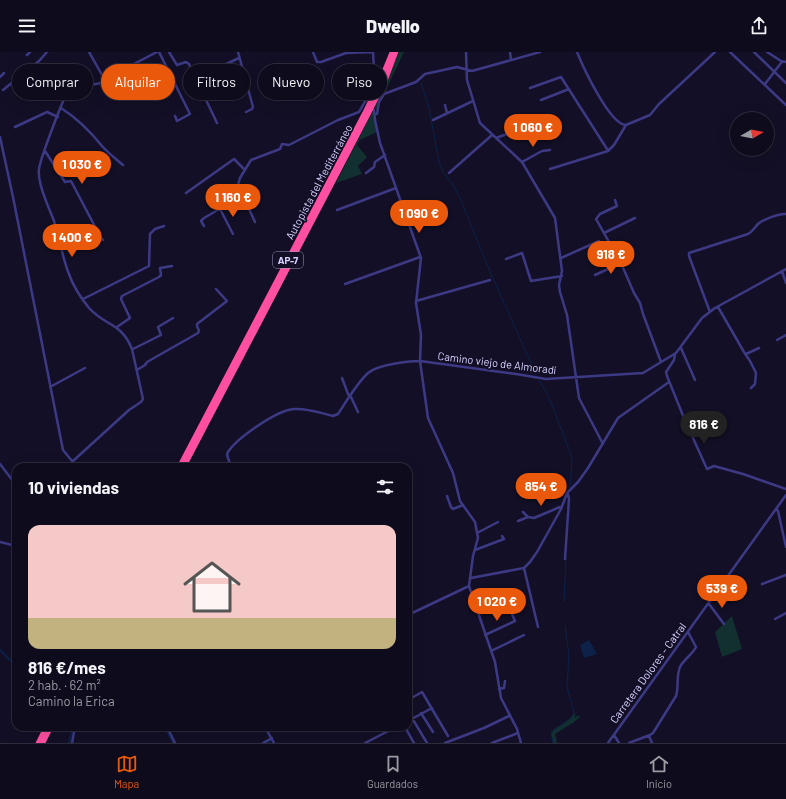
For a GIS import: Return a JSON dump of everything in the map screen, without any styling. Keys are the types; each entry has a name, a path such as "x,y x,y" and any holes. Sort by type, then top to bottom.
{"highway":[{"name":"Autopista del Mediterráneo","path":"181,463 366,110 392,52"},
{"name":"Autopista del Mediterráneo","path":"186,463 370,112 386,79 396,52"},
{"path":"38,743 44,731"},
{"path":"43,743 49,731"}],"street":[{"path":"27,55 30,52"},
{"path":"3,90 39,61 46,52"},
{"path":"89,52 101,73"},
{"path":"134,64 158,52 190,114 178,120 175,116"},
{"path":"169,52 177,65 186,62 189,64 216,123"},
{"path":"238,52 241,64"},
{"path":"313,52 317,62 346,54 374,52 374,64"},
{"path":"466,52 467,80 480,123 522,162 555,218 562,271 559,285 567,315 579,398 603,444"},
{"path":"510,52 511,60"},
{"path":"374,114 377,114 379,102 384,94 416,82 425,74 457,67 472,71 540,52"},
{"path":"577,52 601,101 619,123 626,126"},
{"path":"550,169 608,151 614,145 626,126 650,115 658,104 715,52"},
{"path":"730,52 786,104"},
{"path":"754,52 786,82"},
{"path":"767,52 781,61 786,62"},
{"path":"226,64 239,58"},
{"path":"765,84 781,63"},
{"path":"0,77 4,73"},
{"path":"530,88 561,77 609,150"},
{"path":"0,136 63,450 73,461 143,399 133,349 117,327 94,312 75,288 68,273 54,221 44,196 39,169 67,92 101,83"},
{"path":"541,100 569,89"},
{"path":"246,112 252,110 253,108 250,97"},
{"path":"255,222 238,183 251,160 280,149 282,144 289,145 338,120 359,112 366,100"},
{"path":"434,120 473,101"},
{"path":"445,105 447,113"},
{"path":"61,108 71,114 123,165"},
{"path":"374,110 379,137 420,257 416,301 421,335 420,361 429,420 453,473 459,497 475,522 478,538 469,586 495,662 501,698 518,733 521,743"},
{"path":"15,127 47,112 58,117"},
{"path":"496,138 515,131"},
{"path":"449,173 492,135"},
{"path":"45,150 65,182 72,181 103,240"},
{"path":"522,162 542,151 550,150"},
{"path":"366,172 374,167 375,162 385,155"},
{"path":"186,193 234,159 245,170"},
{"path":"337,210 396,188"},
{"path":"204,226 201,221 240,197 242,192"},
{"path":"615,200 617,206 600,214 596,219 621,263 640,303 661,362"},
{"path":"220,209 233,234"},
{"path":"710,312 689,253 748,234 752,232 758,223 781,214 786,214"},
{"path":"604,233 635,218"},
{"path":"83,299 149,266 150,234 155,229 164,226"},
{"path":"561,258 599,241"},
{"path":"506,260 522,253 531,281 562,276"},
{"path":"346,284 420,257"},
{"path":"596,275 621,263"},
{"path":"117,327 130,318 121,299 122,296 159,277 161,275 160,268 172,266"},
{"name":"Camino viejo de Almoradí","path":"229,463 228,452 244,435 254,428 286,411 293,409 317,411 334,416 338,414 369,372 378,368 409,361 420,361 546,379 643,373 676,353 702,318 710,312 786,269"},
{"path":"782,271 786,283"},
{"path":"416,301 490,280"},
{"path":"137,370 147,362 198,333 198,324 226,301 216,288"},
{"path":"718,307 756,373 755,384 752,388"},
{"path":"133,349 160,335 158,327 173,318"},
{"path":"777,340 786,335"},
{"path":"680,348 695,380"},
{"path":"746,354 759,348"},
{"path":"676,353 674,360 666,372 707,469 714,466 743,474 786,489"},
{"path":"50,387 85,368"},
{"path":"342,378 348,394 358,412"},
{"path":"471,578 524,568 537,552 561,508 567,493 578,482 618,418 669,382"},
{"path":"0,464 12,480"},
{"path":"565,560 569,499 567,493"},
{"name":"Carretera Dolores - Catral","path":"608,743 786,495"},
{"path":"447,496 453,509 463,505"},
{"path":"518,521 528,517 534,518 560,507 561,508"},
{"path":"776,509 778,511 786,548"},
{"path":"523,512 528,517"},
{"path":"477,532 498,522"},
{"path":"475,550 504,539 502,536"},
{"path":"0,542 12,545"},
{"path":"524,568 538,627"},
{"path":"762,584 786,575"},
{"path":"412,613 469,586"},
{"path":"708,604 724,624"},
{"path":"486,635 515,621 510,610"},
{"path":"775,619 786,613"},
{"path":"630,743 653,733 676,696 678,691 679,671 696,647 688,632"},
{"path":"491,651 524,635"},
{"path":"499,689 504,688 505,681"},
{"path":"412,698 422,692 448,736"},
{"path":"427,743 412,718 432,708"},
{"path":"422,713 433,732"},
{"path":"445,743 484,728 509,716"},
{"path":"72,743 74,731"},
{"path":"169,731 175,743"},
{"path":"268,731 274,743"},
{"path":"365,743 388,731"},
{"path":"407,731 414,743"},
{"path":"492,743 518,733"},
{"path":"614,735 618,743"},
{"path":"649,736 652,743"},
{"path":"263,743 272,738"}],"green space":[{"path":"399,52 404,52 387,88 389,78"},
{"path":"378,100 381,100 377,109 375,109"},
{"path":"373,111 377,132 360,140 357,145 367,157 358,166 362,174 336,183"},
{"path":"732,616 742,649 722,657 715,632"},
{"path":"575,713 575,718 578,715 580,717 555,734 557,743 553,743 551,732 570,719"}],"water":[{"path":"589,640 597,654 584,658 580,645"}],"waterway":[{"path":"421,83 429,108 439,162 443,172 459,196 492,276 536,374"},
{"path":"539,380 548,395 572,457 570,488"},
{"path":"564,601 566,558"},
{"path":"553,743 551,733 571,718 574,713 567,687 569,655 565,626"},
{"path":"0,650 12,662"},
{"path":"69,743 72,731"},
{"path":"167,731 173,743"},
{"path":"266,743 270,741"}]}
